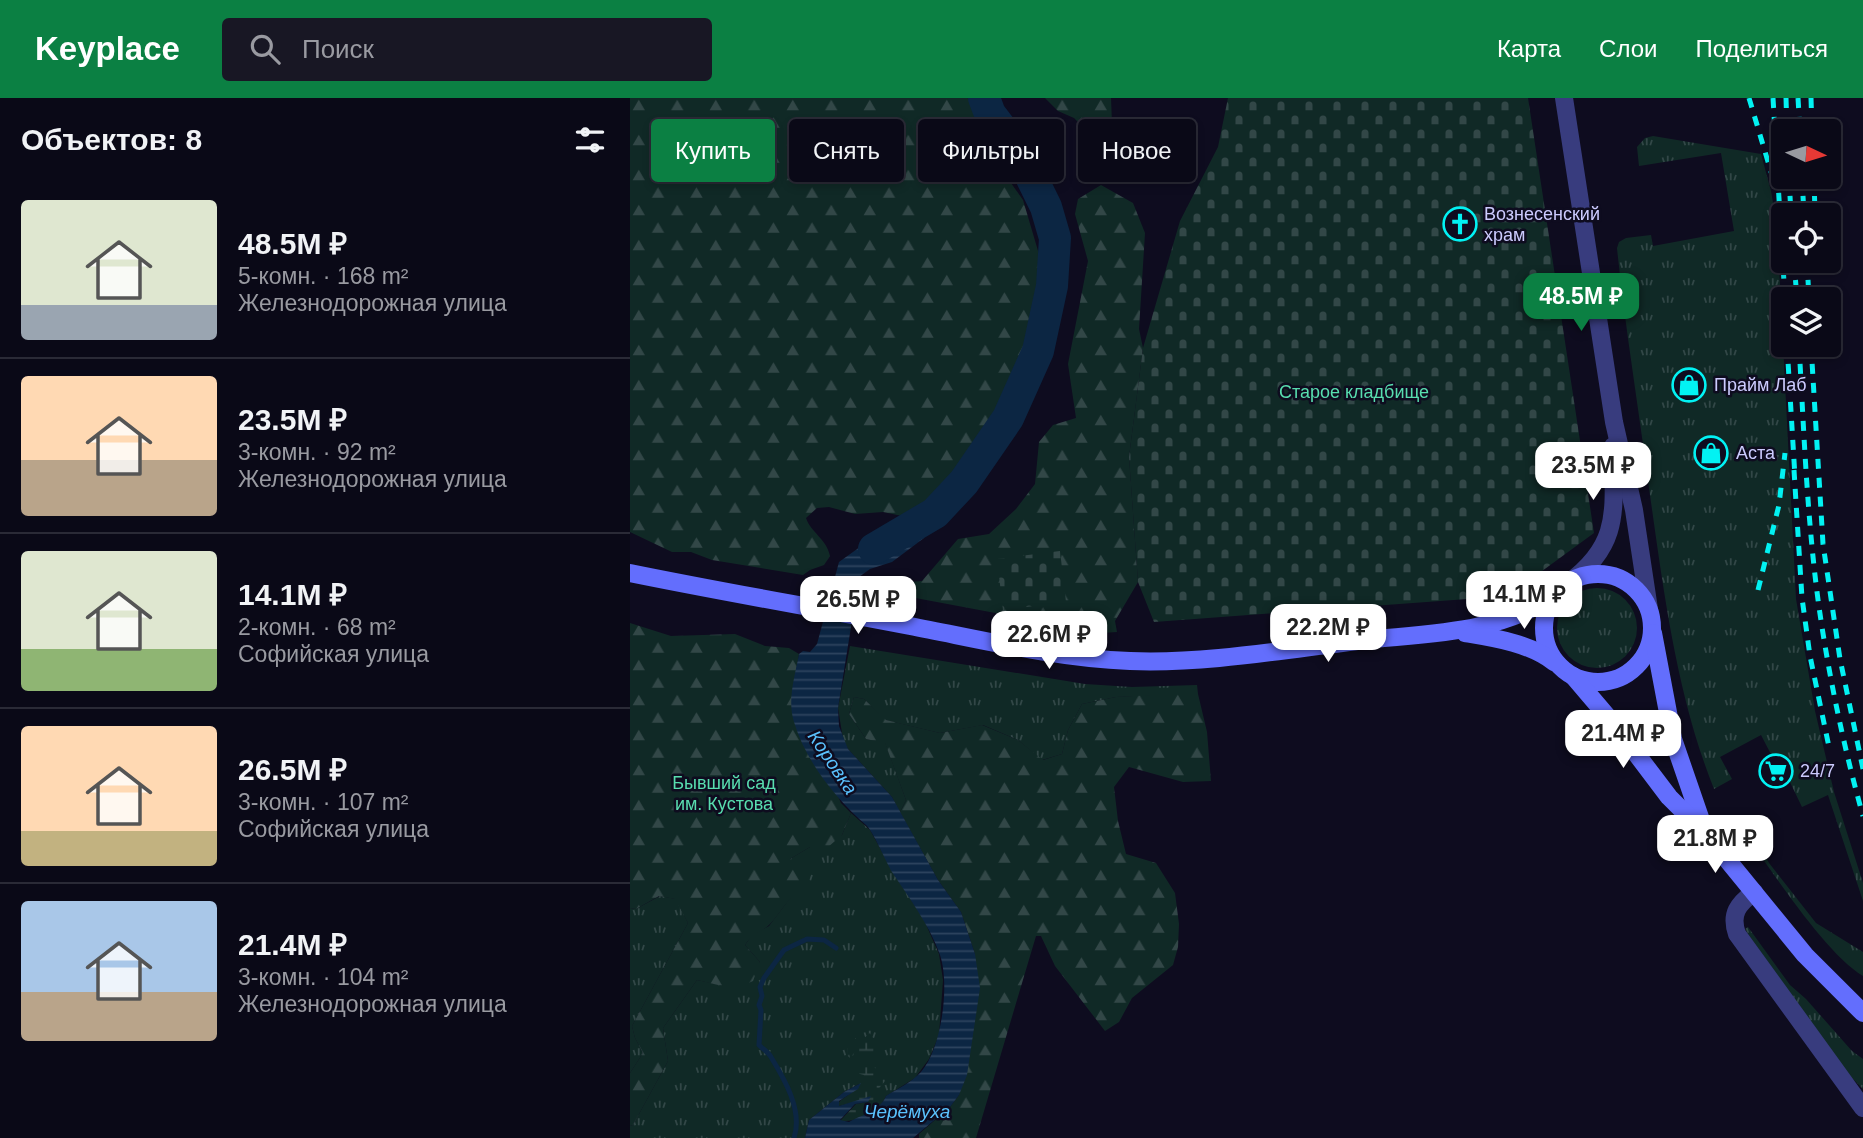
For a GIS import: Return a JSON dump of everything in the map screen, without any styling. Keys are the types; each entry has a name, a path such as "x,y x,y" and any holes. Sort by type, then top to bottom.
{"main road":[{"path":"630,573 1051,652 1133,661 1214,657 1455,631 1510,619 1531,611 1568,583 1592,574 1616,577 1636,589 1648,609 1673,739 1705,832"},
{"path":"1554,596 1546,612 1544,630 1548,648 1557,664"},
{"path":"1573,676 1602,682 1622,676 1644,656 1650,643 1652,628"},
{"path":"1455,631 1529,648 1573,676 1613,723 1669,797 1705,832 1805,955 1863,1013"},
{"path":"1831,983 1863,1002"}],"street":[{"path":"1564,98 1614,422 1634,510 1648,609"},
{"path":"1568,583 1591,565 1606,543 1613,507 1614,422"},
{"path":"1754,892 1736,910 1734,925 1737,934 1863,1108"}],"green space":[{"path":"630,98 973,98 975,119 918,119 918,182 1010,182 1023,200 1041,261 1033,334 1015,381 993,428 942,494 907,517 883,512 855,514 829,507 817,508 806,518 830,556 824,565 803,575 712,560 691,552 672,552 630,532"},
{"path":"1045,98 1111,98 1112,119 1078,119 1078,122 1058,111"},
{"name":"Старое кладбище","path":"1228,98 1528,98 1594,533 1508,596 1154,622 1138,582 1129,457 1143,348 1180,221 1218,147"},
{"path":"1653,136 1761,154 1773,203 1771,273 1779,273 1780,287 1771,287 1771,357 1784,357 1796,599 1815,711 1834,792 1863,883 1863,901 1828,795 1802,807 1781,757 1774,760 1761,735 1720,757 1732,779 1714,789 1689,714 1665,598 1617,248 1619,242 1626,238 1651,235 1653,246 1734,231 1721,153 1639,166 1637,147 1645,138"},
{"path":"1101,185 1133,203 1145,233 1139,329 1143,348 1129,457 1138,582 1115,621 1117,632 1101,633 889,593 885,584 922,581 958,539 989,534 1016,509 1035,484 1039,442 1053,425 1076,418 1068,364 1088,261 1075,214 1078,199"},
{"path":"1060,551 1066,602 1003,610 997,559"},
{"path":"1597,588 1612,591 1625,600 1634,613 1637,628 1634,643 1625,656 1612,665 1597,668 1582,665 1569,656 1560,643 1557,628 1560,613 1569,600 1582,591"},
{"name":"Бывший сад им. Кустова","path":"630,623 671,636 735,634 765,646 789,648 799,654 792,695 841,803 851,813 842,835 828,847 810,847 790,859 807,866 810,883 792,896 771,923 745,945 760,962 753,981 735,989 697,980 663,1028 668,1061 630,1126 630,1073 643,1053 632,1026 688,923 675,899 659,896 636,909 630,908"},
{"path":"850,646 1085,684 1132,687 1197,685 1198,694 1116,697 1082,704 1068,730 1062,754 1042,760 1018,740 983,725 940,733 885,720 864,699 854,697 849,714 866,739 885,742 906,800 900,812 892,797 848,749 843,739 838,708"},
{"path":"1198,694 1207,732 1211,781 1183,782 1129,767 1114,787 1126,854 1156,863 1175,893 1179,924 1178,947 1173,965 1132,998 1119,1022 1105,1031 1055,966 1041,936 1036,936 976,1138 919,1138 919,1134 950,1107 959,1095 975,954 961,912 938,880 900,812 906,800 885,743 866,739 849,714 854,697 864,699 886,720 940,733 982,725 1018,740 1043,760 1062,754 1068,730 1082,704 1116,697"},
{"path":"851,813 870,830 924,920 939,954 943,980 939,1035 929,1059 915,1078 886,1096 869,1112 859,1084 844,1092 809,1120 805,1138 630,1138 630,1126 668,1061 663,1028 697,980 735,988 760,962 745,945 752,935 769,926 794,893 790,859 810,847 842,835"},
{"path":"1759,845 1769,863 1816,923 1863,952 1863,976 1849,966 1820,936 1755,848"},
{"path":"660,896 676,899 688,923 632,1026 643,1053 630,1073 630,908 636,909"},
{"path":"1748,927 1790,985 1852,1051 1863,1059 1863,1089 1850,1076 1748,934 1745,929"},
{"path":"870,1033 874,1047 870,1062 879,1072 892,1073 874,1094 886,1096 878,1107 866,1115 840,1121 856,1104 868,1102 861,1100 839,1106 839,1102 858,1087 864,1075 856,1073 852,1068 860,1064 862,1054 855,1052 850,1058 847,1055 848,1048 857,1044 855,1038 863,1039"}],"water":[{"name":"Черёмуха","path":"899,519 924,538 892,562 870,569 859,577 838,708 839,726 848,749 892,797 938,880 961,912 975,954 980,988 967,1075 959,1095 950,1107 913,1138 805,1138 809,1120 844,1092 861,1083 858,1089 839,1101 839,1106 871,1096 868,1102 855,1104 840,1120 849,1122 875,1109 886,1096 917,1076 934,1048 942,1015 943,967 930,933 892,872 869,828 833,792 814,765 799,737 791,705 799,654 803,651 810,652 817,644 839,562"}],"waterway":[{"name":"Коровка","path":"874,549 935,513 964,482 1008,418 1038,351 1052,286 1055,238 1046,207 1019,152 990,114 984,98"},
{"path":"794,1138 796,1117 791,1096 771,1057 759,1045 759,1005 762,996 760,987 784,950 807,939 824,940 836,948"}],"railway":[{"path":"1749,98 1771,172"},
{"path":"1773,98 1784,287"},
{"path":"1786,98 1787,119"},
{"path":"1798,98 1799,119"},
{"path":"1811,98 1812,119"},
{"path":"1790,189 1790,203"},
{"path":"1803,189 1803,203"},
{"path":"1814,189 1815,203"},
{"path":"1795,273 1796,287"},
{"path":"1808,273 1808,287"},
{"path":"1788,357 1795,477"},
{"path":"1800,357 1809,509 1819,607 1827,660 1863,816"},
{"path":"1812,357 1823,544 1840,659 1863,769"},
{"path":"1758,590 1779,505 1785,453"},
{"path":"1794,470 1802,598 1810,656 1829,747"}],"place":[{"name":"Вознесенский храм","path":"1460,224"},
{"name":"Прайм Лаб","path":"1689,385"},
{"name":"Аста","path":"1711,453"},
{"name":"24/7","path":"1776,771"}]}
